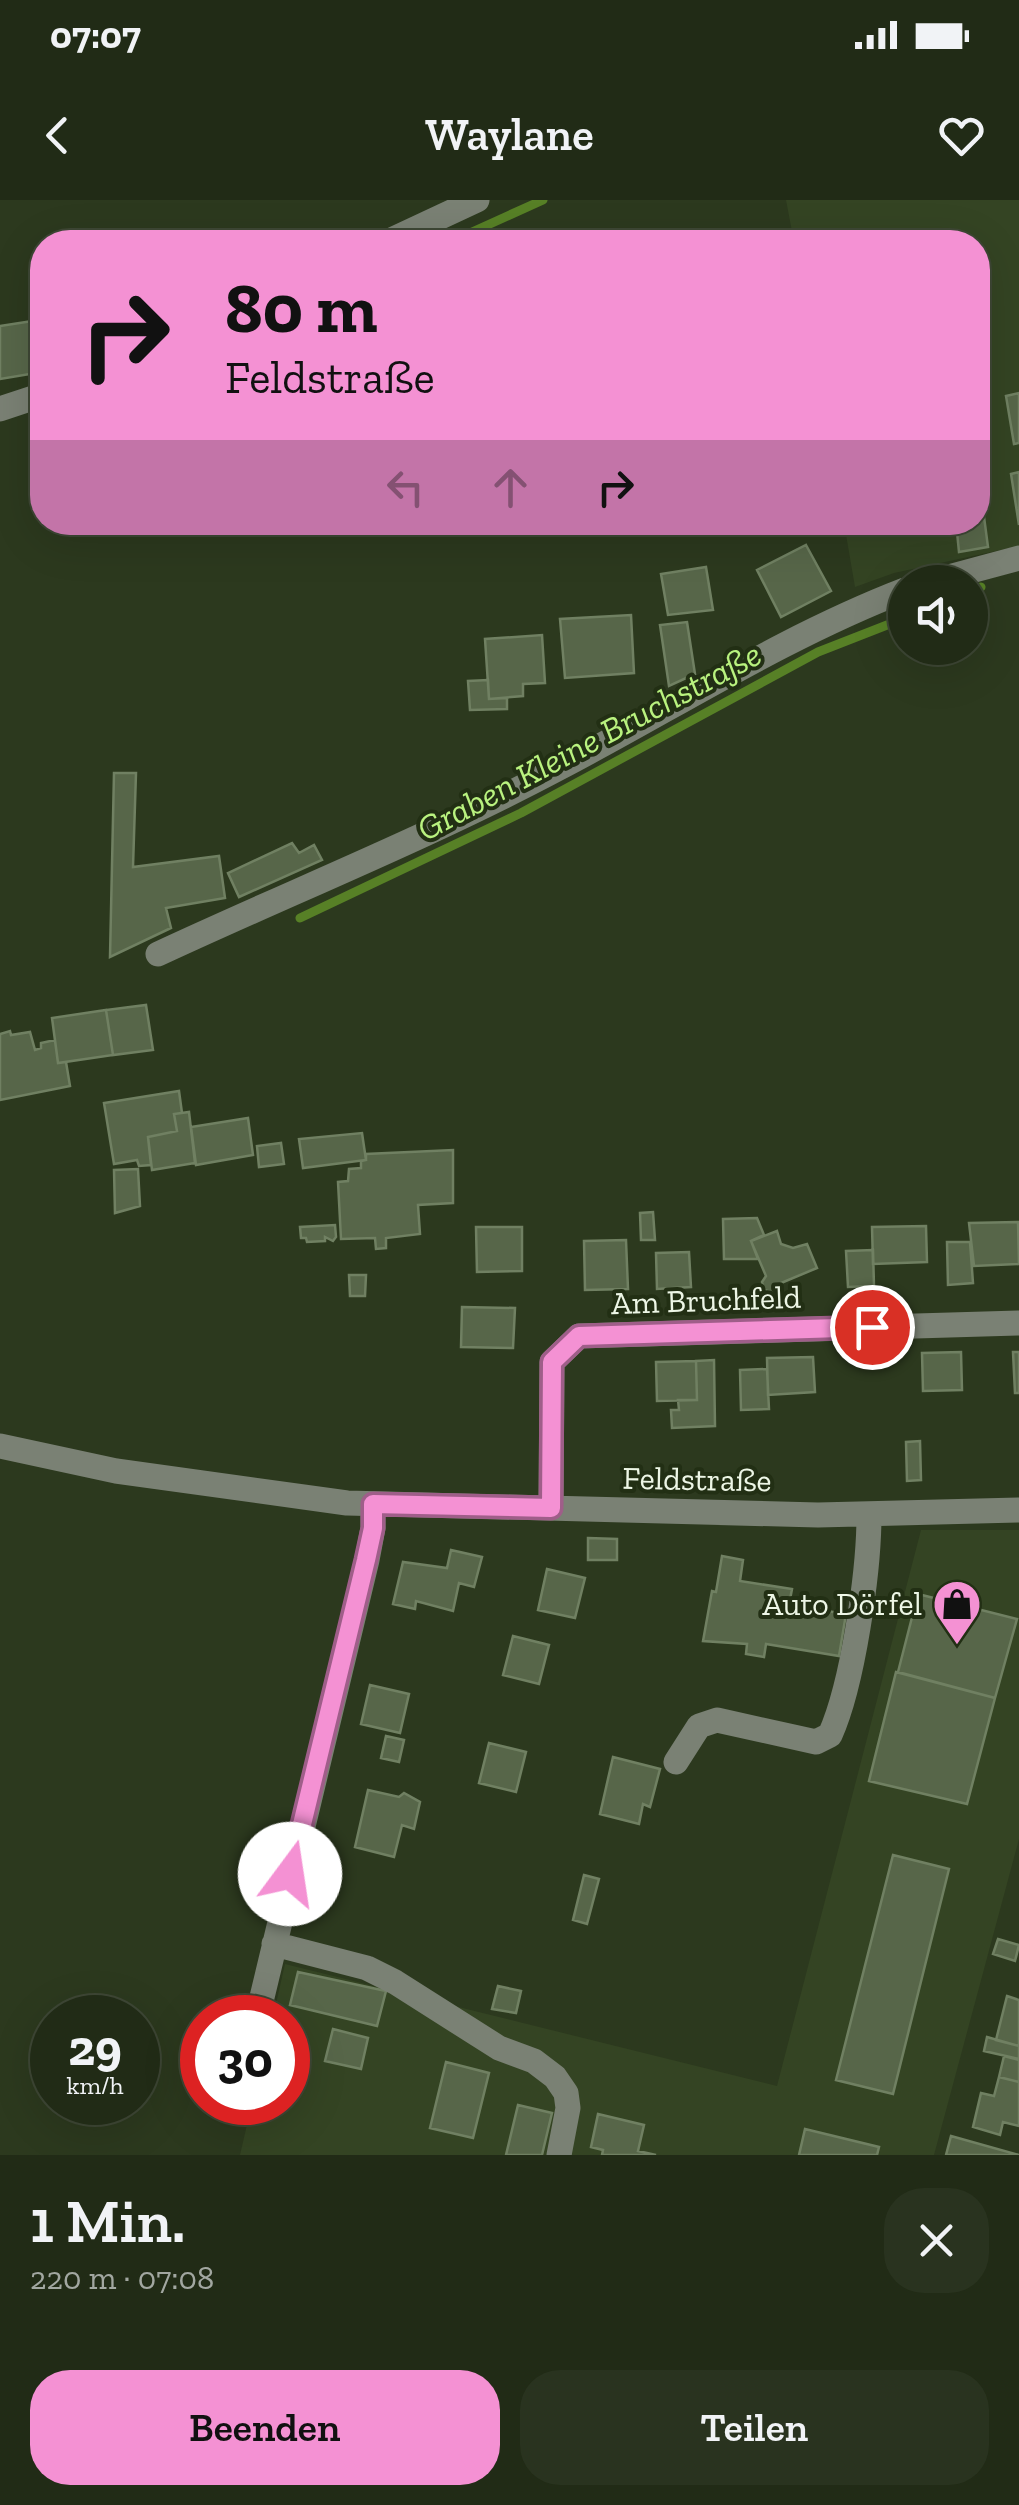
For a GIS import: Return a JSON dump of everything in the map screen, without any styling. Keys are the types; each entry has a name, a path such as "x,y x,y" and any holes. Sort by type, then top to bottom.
{"street":[{"path":"413,230 477,200"},
{"path":"0,409 30,399"},
{"path":"988,566 1019,558"},
{"path":"158,954 478,810 782,644 888,597"},
{"name":"Am Bruchfeld","path":"551,1508 552,1362 579,1336 1019,1323"},
{"name":"Feldstraße","path":"0,1446 154,1476 305,1499 373,1504 869,1514 1019,1510"},
{"path":"262,1995 366,1560 373,1504"},
{"path":"676,1762 690,1736 709,1722 727,1720 816,1742 830,1735 853,1650 869,1544 869,1514"},
{"path":"274,1944 367,1968 474,2034 534,2061 566,2093 568,2108 558,2155"}],"shaded area":[{"path":"786,200 1019,200 1019,546 931,565 888,565 888,575 855,587 846,535 990,535 990,230 792,230"},
{"path":"921,1530 1019,1530 1019,1839 934,2155 240,2155 247,2125 310,2125 310,1995 278,1995 285,1964 777,2086"}],"building":[{"path":"30,321 30,374 0,379 0,326"},
{"path":"1019,393 1019,443 1014,444 1006,396"},
{"path":"1019,472 1019,525 1011,474"},
{"path":"957,535 986,535 988,547 959,552"},
{"path":"806,545 831,591 781,617 757,570"},
{"path":"706,567 713,610 668,615 661,574"},
{"path":"631,615 634,673 565,678 560,619"},
{"path":"687,622 695,674 669,686 660,625"},
{"path":"542,635 545,683 523,684 523,696 489,699 485,639"},
{"path":"488,680 489,699 507,698 507,709 470,710 468,681"},
{"path":"114,773 136,773 133,867 219,856 225,898 166,908 171,928 110,957"},
{"path":"292,843 299,853 314,845 322,860 239,897 228,873"},
{"path":"146,1005 153,1050 113,1055 106,1010"},
{"path":"106,1010 113,1055 58,1063 52,1018"},
{"path":"10,1031 11,1035 30,1032 35,1050 41,1048 41,1043 55,1040 58,1063 66,1062 70,1086 0,1100 0,1034"},
{"path":"179,1091 182,1113 174,1114 177,1131 148,1137 151,1165 139,1166 137,1160 114,1164 104,1103"},
{"path":"189,1112 195,1163 152,1170 148,1137 177,1131 174,1114"},
{"path":"248,1118 253,1155 196,1165 191,1127"},
{"path":"362,1133 366,1160 303,1168 299,1139"},
{"path":"281,1143 284,1164 259,1167 257,1146"},
{"path":"453,1150 453,1203 418,1205 420,1234 386,1238 386,1248 376,1249 375,1238 341,1239 338,1182 348,1181 349,1169 361,1168 366,1154"},
{"path":"138,1169 140,1206 115,1213 114,1170"},
{"path":"653,1212 655,1240 641,1240 640,1213"},
{"path":"757,1218 764,1235 751,1241 758,1259 724,1259 723,1219"},
{"path":"1018,1222 1019,1264 974,1266 969,1223"},
{"path":"335,1225 333,1241 325,1237 325,1241 307,1242 301,1238 300,1227"},
{"path":"926,1226 927,1262 873,1264 872,1227"},
{"path":"476,1227 522,1227 522,1271 477,1272"},
{"path":"777,1231 781,1244 793,1248 807,1244 817,1268 781,1283 771,1292 764,1290 762,1282 766,1276 751,1241"},
{"path":"626,1240 628,1289 585,1290 584,1241"},
{"path":"947,1242 970,1242 973,1283 948,1285"},
{"path":"873,1250 874,1286 848,1287 846,1251"},
{"path":"689,1252 691,1287 657,1289 656,1253"},
{"path":"349,1275 366,1275 365,1296 350,1296"},
{"path":"462,1307 515,1308 513,1348 461,1347"},
{"path":"961,1352 962,1390 923,1391 922,1353"},
{"path":"1013,1352 1019,1352 1019,1393 1015,1393"},
{"path":"813,1357 815,1392 768,1395 767,1358"},
{"path":"714,1360 715,1426 672,1428 671,1410 679,1410 678,1400 697,1400 696,1361"},
{"path":"696,1361 697,1400 657,1401 656,1362"},
{"path":"767,1369 769,1409 741,1410 740,1370"},
{"path":"920,1441 921,1480 907,1481 906,1442"},
{"path":"588,1538 617,1539 617,1560 588,1560"},
{"path":"451,1550 482,1557 474,1587 459,1583 453,1611 416,1601 415,1609 393,1604 403,1562 447,1568"},
{"path":"722,1556 743,1560 740,1581 792,1589 789,1605 846,1614 839,1656 766,1644 764,1657 746,1654 747,1644 703,1641"},
{"path":"547,1569 585,1578 575,1618 538,1610"},
{"name":"Auto Dörfel","path":"918,1594 1017,1619 995,1698 898,1672"},
{"path":"513,1636 549,1645 539,1684 503,1675"},
{"path":"896,1672 995,1698 967,1804 869,1781"},
{"path":"370,1685 409,1694 400,1733 361,1724"},
{"path":"386,1736 404,1740 399,1762 381,1758"},
{"path":"489,1743 526,1752 516,1792 479,1783"},
{"path":"613,1757 660,1769 650,1807 643,1804 639,1824 600,1814"},
{"path":"368,1790 399,1797 404,1793 420,1802 414,1829 402,1825 394,1857 355,1847"},
{"path":"893,1855 949,1869 893,2094 836,2080"},
{"path":"584,1875 599,1879 587,1924 573,1920"},
{"path":"315,1876 329,1879 322,1902 309,1898"},
{"path":"998,1939 1019,1945 1015,1961 993,1954"},
{"path":"298,1972 386,1991 377,2026 310,2010 310,1995 292,1995"},
{"path":"498,1986 521,1991 516,2013 492,2009"},
{"path":"1007,1996 1019,2000 1019,2046 996,2040"},
{"path":"333,2029 368,2038 361,2069 325,2061"},
{"path":"987,2037 1019,2046 1019,2059 984,2051"},
{"path":"1004,2056 1019,2060 1019,2082 999,2077"},
{"path":"446,2062 489,2073 473,2138 430,2128"},
{"path":"999,2077 1019,2082 1019,2126 1003,2122 1000,2135 973,2127 981,2093 994,2096"},
{"path":"518,2105 552,2113 542,2155 506,2155"},
{"path":"598,2114 644,2125 638,2151 656,2155 602,2155 603,2150 591,2147"},
{"path":"805,2129 879,2147 877,2155 799,2155"},
{"path":"951,2136 1019,2155 946,2155"}],"waterway":[{"path":"477,230 543,200"},
{"name":"Graben Kleine Bruchstraße","path":"300,918 521,813 818,652 888,625"}],"place":[{"name":"Auto Dörfel","path":"957,1646"}],"route":[{"path":"290,1874 366,1560 373,1504 551,1508 552,1362 579,1336 872,1327"}]}
